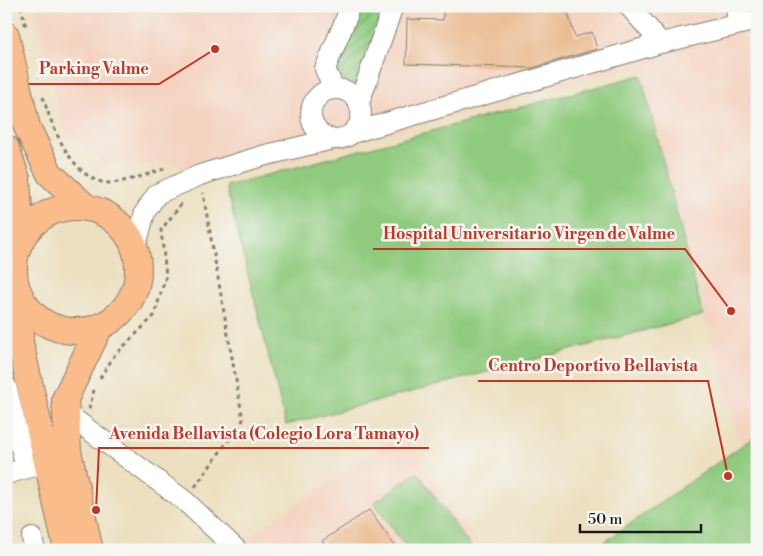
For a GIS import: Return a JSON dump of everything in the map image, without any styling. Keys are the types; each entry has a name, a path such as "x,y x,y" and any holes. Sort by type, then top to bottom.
{"main road":[{"path":"8,157 17,179 21,241 14,266 16,282 21,297 40,319 59,328 80,330 100,326 120,313 134,292 138,274 135,249 119,224 107,215 86,207 50,174 27,127 17,35"},
{"path":"21,241 32,226 46,215 62,209 86,207"},
{"path":"21,297 13,343 37,465 67,550"},
{"path":"90,550 68,451 75,419 65,399 100,326"}],"street":[{"path":"343,136 318,131 312,116 315,100 328,90 331,82 325,69 347,16 348,6"},
{"path":"358,103 393,6"},
{"path":"629,6 661,44"},
{"path":"135,249 145,212 157,194 200,175 262,156 343,136 661,44 737,16 757,20"},
{"path":"328,90 342,90 354,97 358,103 360,119 343,136"},
{"path":"6,386 37,465 6,474"},
{"path":"75,419 185,501 236,550"}],"path":[{"path":"17,35 22,6"},
{"path":"42,92 50,121 69,157 97,181 110,183 170,168 174,174"},
{"path":"185,501 243,420 200,175"},
{"path":"99,380 114,356 154,316 166,276 161,230 184,200"},
{"path":"75,419 94,388"}],"shaded area":[{"path":"35,6 757,6 757,436 741,446 638,66 194,187 176,163 104,165 64,131"},
{"path":"401,432 483,550 235,550 241,543"}],"green space":[{"path":"348,6 393,6 365,85 351,84 325,69"},
{"path":"641,75 703,315 286,425 226,186"},
{"path":"757,435 757,550 593,550"},
{"path":"417,472 473,550 408,550 374,503"}],"building":[{"path":"443,6 566,6 575,37 592,32 597,49 532,68 406,64 407,19 443,20"},
{"path":"369,510 398,550 329,550 322,541"}],"place":[{"name":"Parking Valme","path":"215,49"},
{"name":"Hospital Universitario Virgen de Valme","path":"731,311"},
{"name":"Centro Deportivo Bellavista","path":"728,476"},
{"name":"Avenida Bellavista (Colegio Lora Tamayo)","path":"96,510"}]}
